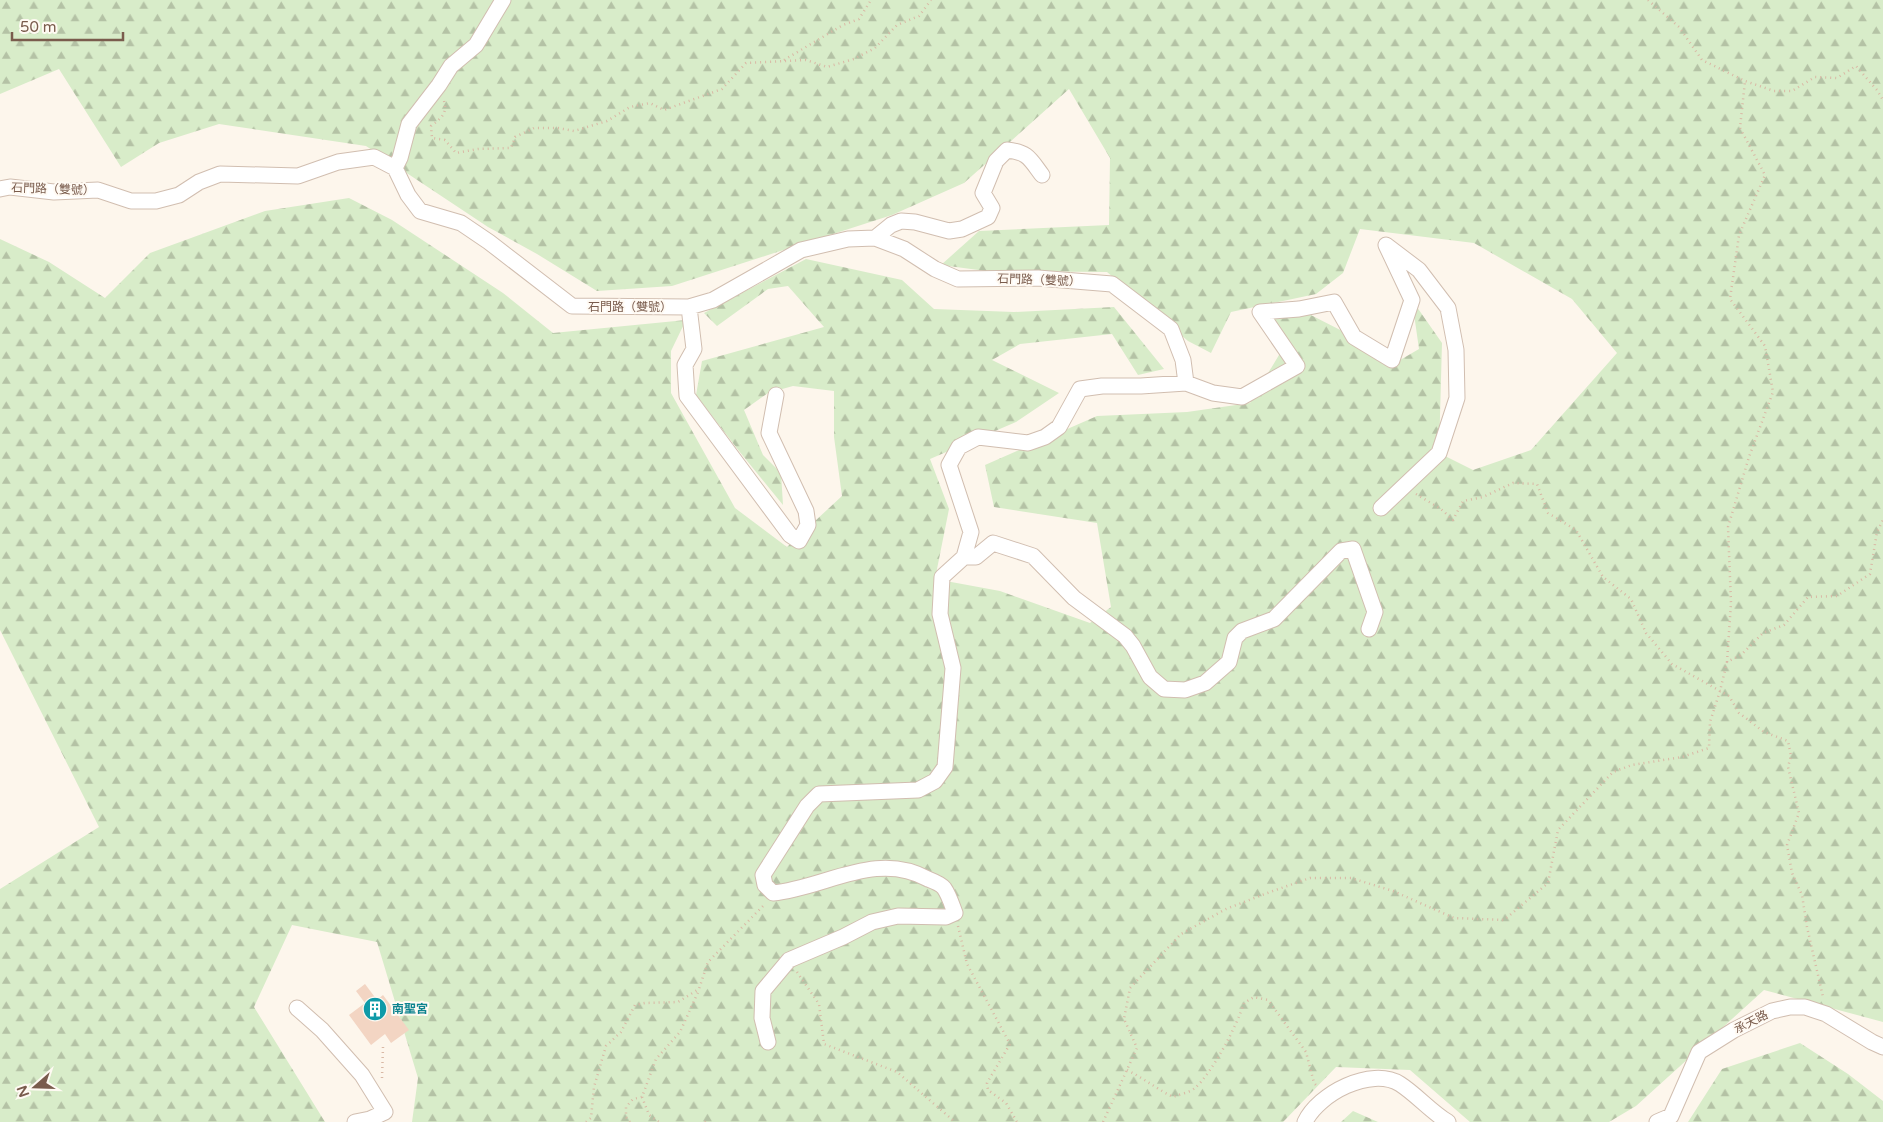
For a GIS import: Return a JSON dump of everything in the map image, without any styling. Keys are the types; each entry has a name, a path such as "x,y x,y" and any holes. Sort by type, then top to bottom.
{"street":[{"path":"395,168 400,158 409,124 440,85 451,66 476,45 503,0"},
{"path":"875,238 891,225 901,221 915,222 949,232 962,229 988,217 992,208 983,193 996,161 1007,150 1027,154 1042,175"},
{"name":"石門路（雙號）","path":"0,189 10,187 54,192 98,190 131,201 156,201 179,195 199,182 220,174 298,176 338,162 374,157 395,168 408,195 420,212 460,223 489,242 572,306 689,307 713,300 801,250 848,239 875,238 904,249 935,269 958,279 1038,278 1112,284 1171,329 1183,360 1186,383"},
{"path":"768,1042 762,1018 763,991 789,960 843,937 872,922 898,916 946,917 955,913 944,887 918,873 890,868 863,869 787,892 773,893 766,885 763,875 808,806 819,794 918,790 936,781 945,767 953,668 940,614 942,577 964,557 971,532 949,465 959,447 978,437 1028,444 1046,437 1059,427 1080,389 1102,386 1186,383 1213,393 1242,397 1297,366 1260,312 1299,309 1334,302 1354,337 1392,360 1412,300 1386,245 1419,270 1448,308 1456,350 1457,398 1439,453 1381,508"},
{"path":"689,307 694,349 685,365 687,396 790,535 799,541 808,525 806,512 769,433 776,395"},
{"path":"964,557 976,557 993,543 1033,556 1074,598 1125,636 1133,646 1150,677 1164,689 1185,690 1205,683 1229,662 1235,638 1242,631 1274,619 1341,551 1353,550 1375,612 1369,629"},
{"name":"承天路","path":"1657,1122 1671,1116 1699,1052 1734,1030 1772,1011 1790,1007 1805,1007 1826,1014 1883,1047"},
{"path":"297,1008 328,1036 362,1075 384,1117 355,1122"},
{"path":"1305,1122 1310,1112 1328,1096 1349,1085 1376,1078 1399,1083 1435,1114 1448,1122"}],"path":[{"path":"781,61 843,25 859,19 872,0"},
{"path":"440,85 446,108 444,116 431,126 432,138 445,140 456,153 511,148 515,137 534,128 558,128 574,131 607,121 630,107 650,103 664,110 722,89 746,63 806,60 827,67 854,59 875,48 897,25 919,16 931,0"},
{"path":"1648,0 1679,27 1702,60 1745,81 1774,91 1792,91 1815,77 1837,78 1856,66 1883,100"},
{"path":"1103,1122 1137,1048 1124,1019 1130,988 1181,934 1226,910 1310,878 1351,878 1393,891 1454,918 1504,920 1548,883 1558,830 1613,772 1632,765 1682,757 1709,748 1710,722 1727,662 1731,603 1728,527 1749,457 1773,392 1765,346 1730,299 1739,235 1765,175 1740,128 1745,81"},
{"path":"1403,487 1441,508 1453,520 1463,500 1482,497 1513,484 1537,484 1548,512 1576,530 1603,577 1631,599 1646,633 1672,664 1729,696 1739,713 1764,732 1788,741 1791,756 1788,767 1799,814 1787,845 1792,873 1802,895 1826,1014"},
{"path":"1727,662 1741,655 1763,632 1784,625 1808,597 1837,596 1870,574 1877,532 1883,520"},
{"path":"659,1122 649,1115 642,1097 656,1059 680,1032 699,989 708,962 761,907 787,892"},
{"path":"955,913 967,964 1010,1044 987,1083 988,1090 1006,1103 1017,1122"},
{"path":"789,960 819,1004 824,1044 897,1072 955,1122"},
{"path":"586,1122 591,1118 594,1087 606,1046 620,1032 635,1005 678,1002 699,989"},
{"path":"1127,1070 1146,1079 1157,1089 1173,1097 1193,1090 1208,1073 1240,1016 1244,1003 1254,997 1268,1000 1306,1052 1314,1083 1328,1096"},
{"path":"630,1122 626,1117 626,1107 633,1099 642,1097"}],"green space":[{"path":"0,0 1883,0 1883,1022 1764,990 1636,1106 1609,1122 1470,1122 1410,1070 1336,1067 1283,1122 412,1122 418,1078 377,942 292,925 254,1007 325,1122 0,1122 0,889 99,827 0,630 0,239 49,262 105,298 150,253 265,211 349,198 392,220 503,293 553,333 686,320 671,351 671,393 735,508 787,547 842,496 834,437 834,391 793,386 768,393 744,410 763,455 781,473 783,505 696,395 702,361 824,327 788,286 768,289 717,326 704,313 806,259 902,280 934,309 1014,312 1114,307 1164,369 1138,375 1112,334 1020,344 992,360 1059,393 1016,422 930,459 949,509 935,579 1000,591 1090,623 1111,607 1097,523 994,507 985,465 1097,416 1187,412 1250,403 1282,350 1260,312 1299,309 1354,337 1395,363 1419,349 1412,300 1442,343 1439,453 1473,470 1531,450 1617,353 1572,299 1474,243 1360,229 1343,273 1316,294 1231,312 1211,353 1188,341 1107,272 986,271 941,265 979,231 1109,225 1110,158 1069,89 964,183 892,215 672,286 597,291 537,254 488,227 366,146 219,124 159,143 121,167 59,69 0,94"},
{"path":"1800,1043 1848,1074 1883,1101 1883,1122 1688,1122 1722,1069"},
{"path":"1353,1111 1378,1122 1341,1122"}],"building":[{"name":"南聖宮","path":"365,984 377,1000 383,995 409,1030 391,1043 385,1034 371,1045 349,1015 365,1003 356,991"}],"place":[{"name":"南聖宮","path":"375,1009"}]}
